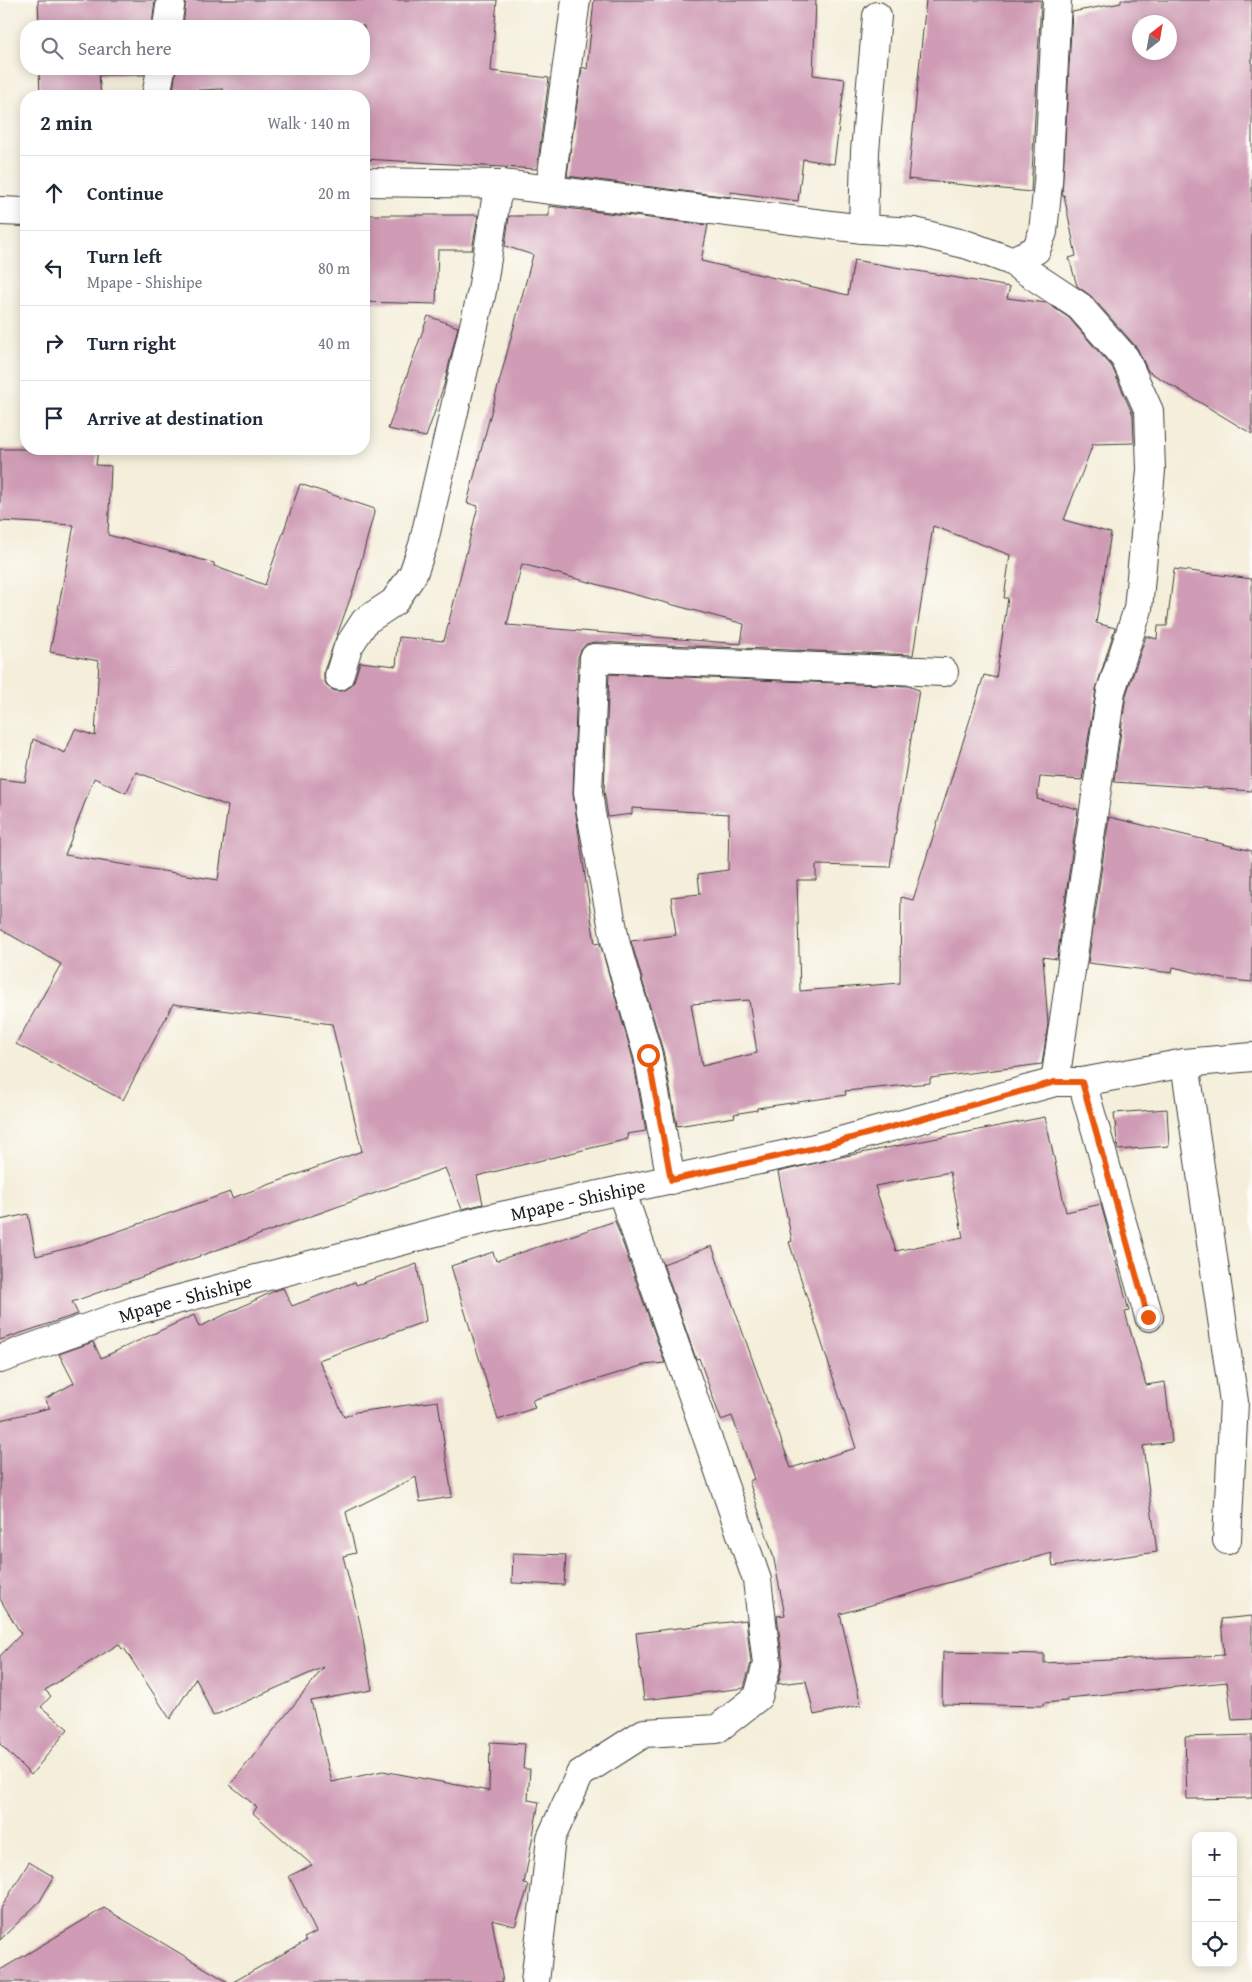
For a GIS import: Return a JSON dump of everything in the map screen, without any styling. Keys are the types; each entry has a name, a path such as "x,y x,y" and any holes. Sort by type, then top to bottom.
{"street":[{"path":"168,20 171,0"},
{"path":"550,188 576,0"},
{"path":"1011,261 1036,250 1043,232 1048,183 1057,0"},
{"path":"863,229 865,151 877,16"},
{"path":"157,90 160,75"},
{"path":"370,182 502,184 550,188 863,229 915,232 968,245 1011,261 1079,306 1125,358 1149,412 1151,470 1138,608 1111,691 1068,1082 1148,1317"},
{"path":"340,676 348,647 365,621 394,602 413,574 423,545 482,291 496,199 502,184"},
{"path":"0,211 20,212"},
{"path":"671,1180 648,1055 616,944 588,792 594,658 944,672"},
{"name":"Mpape - Shishipe","path":"0,1359 134,1311 478,1221 815,1148 1068,1082 1185,1063 1252,1057"},
{"path":"1185,1063 1234,1402 1227,1540"},
{"path":"535,1982 551,1838 580,1774 644,1733 717,1728 758,1697 767,1664 757,1580 621,1190"}],"building":[{"path":"38,0 155,0 153,20 39,20"},
{"path":"186,0 497,0 491,71 549,78 537,169 370,159 370,90 173,90 175,75 370,75 370,20 184,20"},
{"path":"594,0 816,0 813,75 845,79 834,164 803,159 798,201 731,192 730,197 567,176 582,67 587,69"},
{"path":"926,0 1041,0 1031,192 908,179"},
{"path":"1121,0 1252,0 1252,434 1148,371 1137,348 1091,296 1077,286 1069,258 1076,256 1064,195 1062,195 1072,12 1121,3"},
{"path":"39,75 99,75 100,90 40,90"},
{"path":"549,206 708,225 701,261 848,295 854,260 1010,287 1007,298 1047,303 1069,318 1112,367 1133,415 1134,443 1093,444 1064,520 1111,533 1096,623 1115,628 1096,689 1082,780 1040,777 1037,799 1078,809 1057,959 1043,957 1048,1024 1042,1064 930,1078 930,1083 845,1091 846,1095 757,1108 757,1110 734,1114 735,1117 677,1126 663,1051 631,941 676,935 671,897 700,894 698,874 728,870 729,814 632,808 632,814 608,817 604,791 609,674 908,686 919,690 890,867 816,865 816,880 797,880 800,991 900,983 901,897 913,900 984,675 996,678 1008,598 1004,598 1010,555 933,526 913,655 595,642 586,644 581,650 578,657 573,794 595,944 600,943 633,1059 646,1131 627,1134 628,1139 477,1176 483,1204 462,1209 445,1168 72,1302 78,1314 0,1340 0,1220 28,1214 36,1256 76,1246 230,1192 232,1198 362,1151 332,1024 173,1004 123,1100 16,1044 61,964 0,929 0,779 25,782 33,739 65,753 75,729 95,736 99,661 50,652 74,525 0,521 0,449 20,449 20,455 97,455 96,465 111,466 108,535 214,563 214,566 265,585 300,484 375,509 354,588 324,671 324,680 328,687 335,691 343,691 350,687 354,681 360,662 396,666 399,637 444,641 478,506 467,503 533,255 505,246 509,216 549,216","holes":["522,564 744,624 741,644 507,625","136,772 228,806 218,880 65,855 94,778 126,793","749,1000 757,1053 702,1066 691,1004"]},
{"path":"370,215 478,215 472,250 438,250 436,304 370,302"},
{"path":"428,316 458,327 444,385 426,437 388,429"},
{"path":"1174,569 1252,579 1252,791 1114,782 1126,695 1146,636 1157,639 1158,626 1167,626"},
{"path":"1109,817 1252,851 1252,982 1223,979 1173,967 1172,973 1088,963"},
{"path":"1167,1109 1169,1146 1118,1150 1114,1113"},
{"path":"1045,1117 1066,1212 1101,1204 1129,1311 1125,1312 1146,1385 1165,1382 1172,1442 1143,1446 1157,1552 1053,1566 1051,1553 840,1614 861,1705 814,1715 806,1681 778,1684 783,1663 777,1616 785,1615 773,1555 749,1481 754,1479 732,1416 721,1420 699,1358 696,1359 663,1264 712,1246 791,1468 856,1448 789,1242 792,1241 778,1172 846,1156","holes":["950,1172 963,1237 896,1251 875,1186"]},
{"path":"615,1221 665,1363 644,1365 532,1400 535,1408 498,1420 451,1266 493,1252 496,1261"},
{"path":"417,1264 426,1321 319,1360 344,1417 356,1412 438,1401 452,1497 420,1502 416,1477 346,1512 356,1553 343,1556 360,1623 372,1690 311,1701 332,1782 383,1771 489,1791 490,1742 525,1744 523,1769 530,1769 528,1800 539,1802 524,1884 529,1885 515,1926 492,1920 503,1982 233,1982 306,1941 304,1938 316,1932 289,1876 312,1865 253,1813 257,1807 230,1785 324,1667 213,1716 196,1678 170,1719 124,1648 122,1649 119,1644 45,1690 51,1696 41,1707 68,1729 31,1775 0,1744 0,1656 21,1634 0,1599 0,1420 50,1408 45,1399 74,1383 59,1354 93,1342 101,1358 194,1315 199,1327 283,1288 292,1306 355,1282 356,1285"},
{"path":"513,1553 566,1555 564,1585 512,1583"},
{"path":"1252,1616 1252,1719 1232,1720 1227,1682 1067,1698 1067,1701 1043,1703 1043,1706 942,1704 943,1652 1044,1654 1044,1663 1224,1655 1221,1619"},
{"path":"746,1620 751,1663 744,1688 644,1700 636,1633"},
{"path":"1252,1735 1252,1798 1187,1799 1185,1737"},
{"path":"29,1862 54,1877 40,1901 0,1940 0,1910"},
{"path":"104,1908 228,1982 0,1982 0,1970"}],"route":[{"path":"648,1055 671,1180 815,1148 1055,1082 1082,1082 1128,1240 1148,1317"}]}
